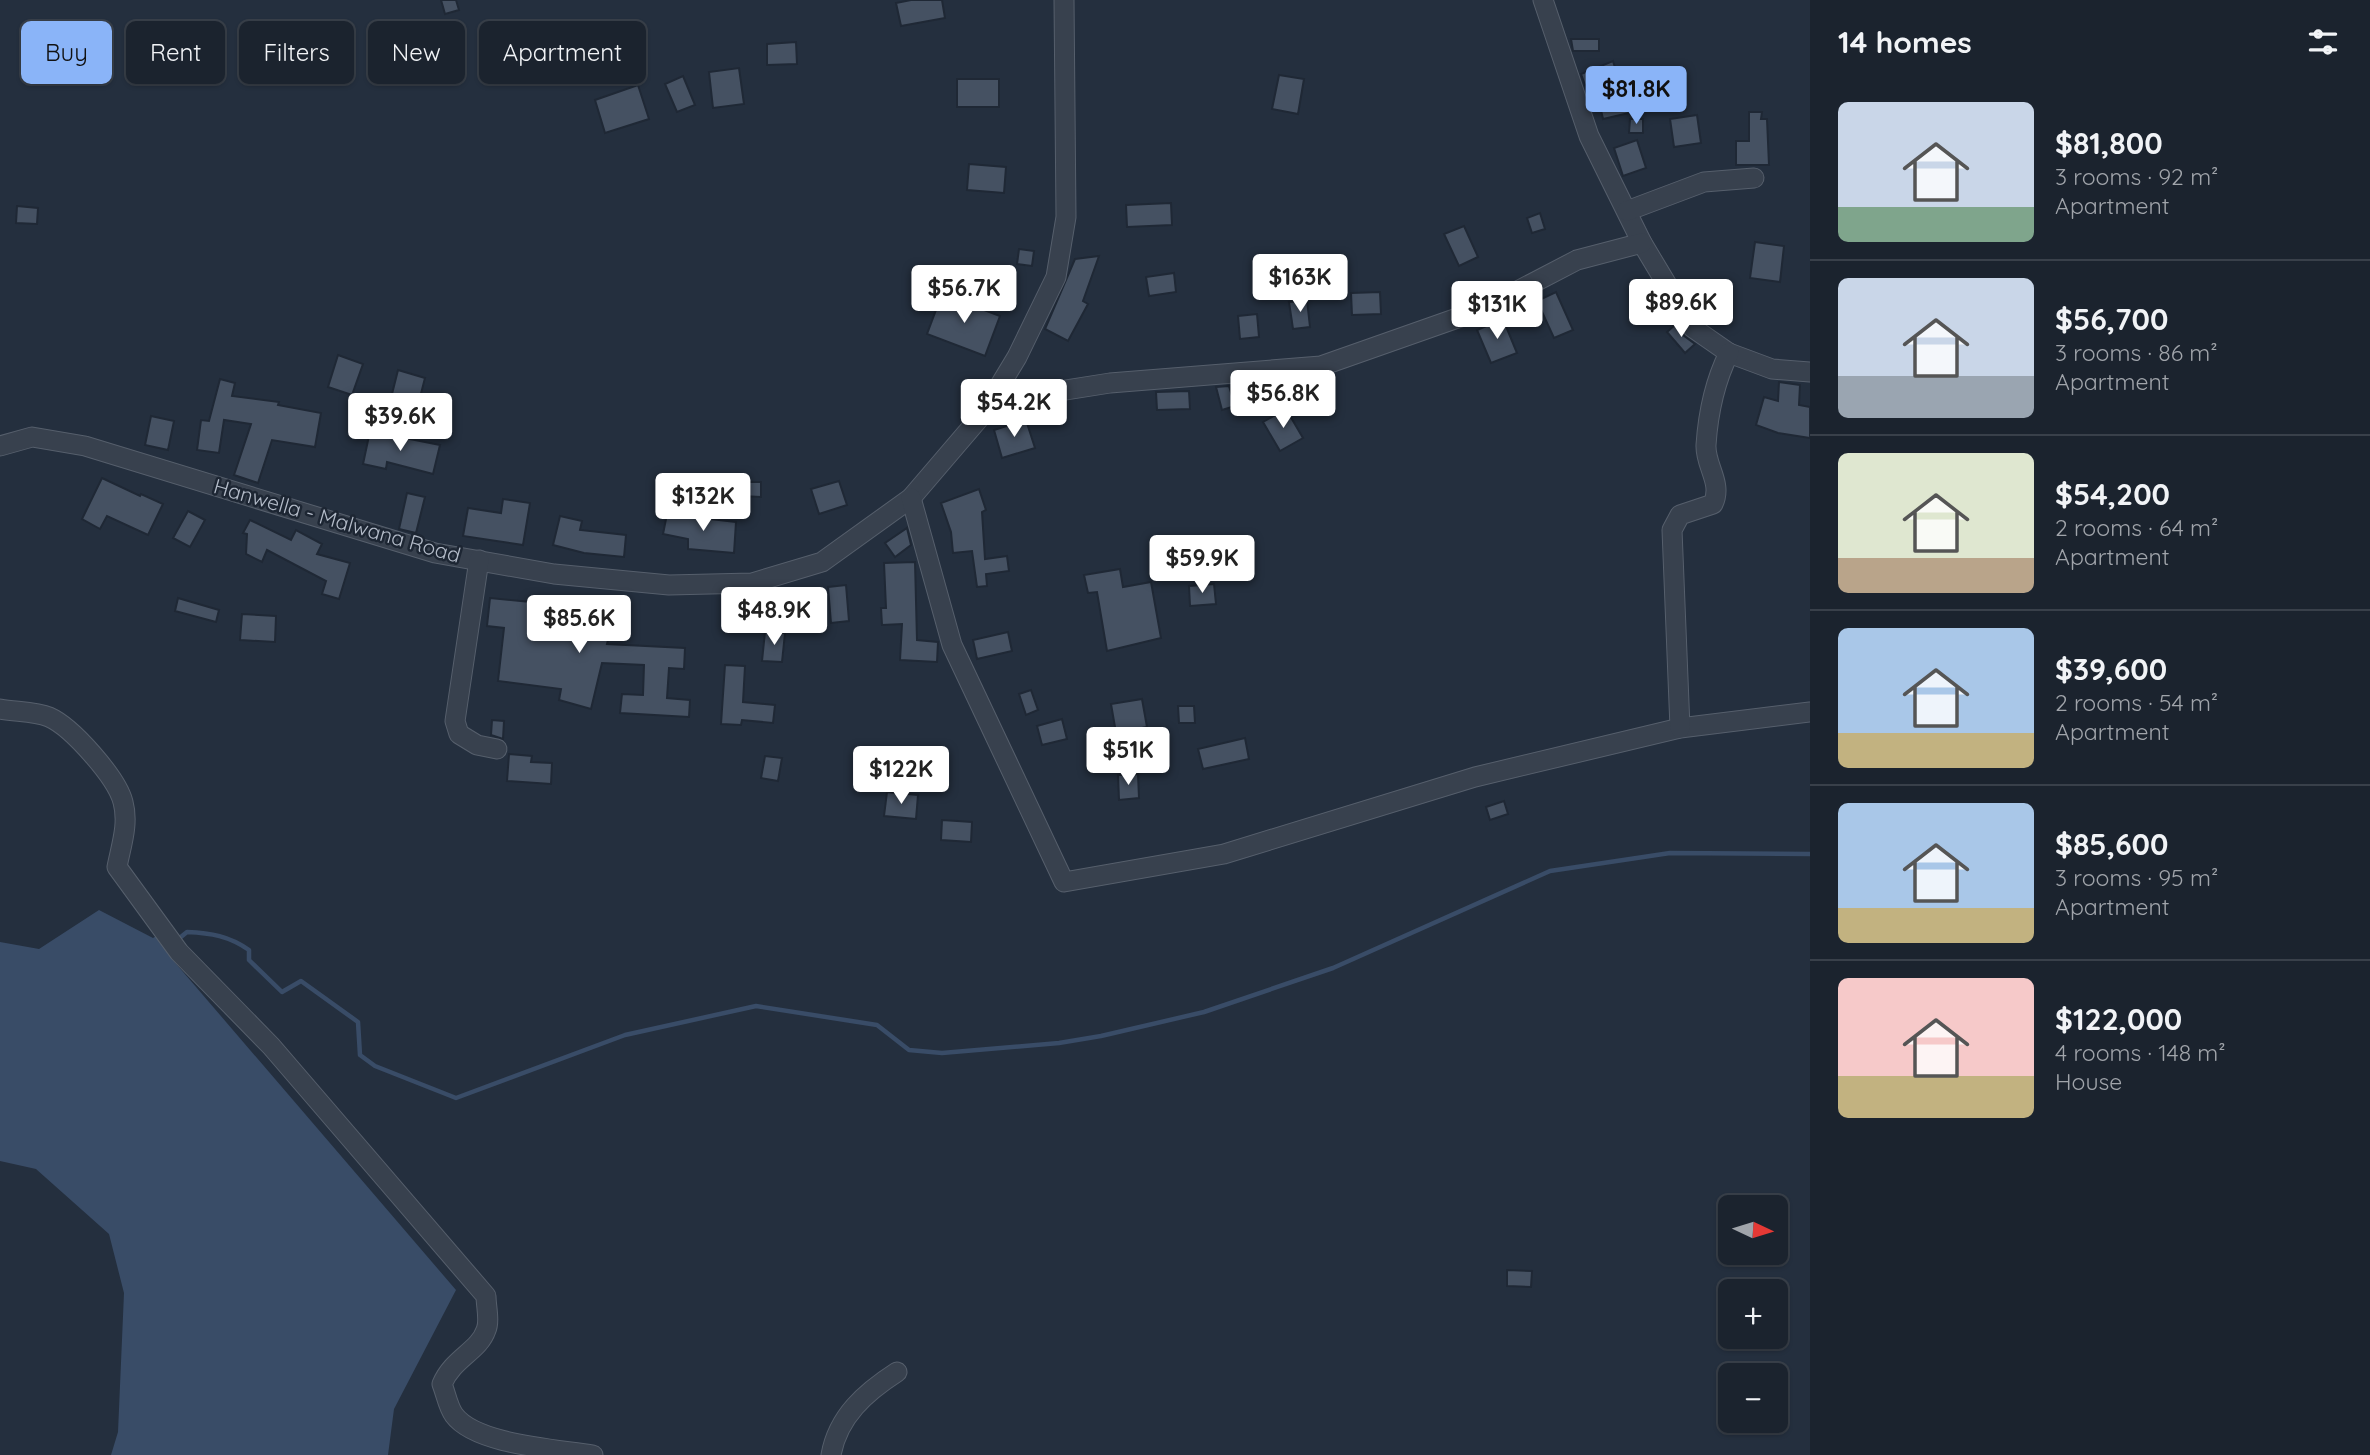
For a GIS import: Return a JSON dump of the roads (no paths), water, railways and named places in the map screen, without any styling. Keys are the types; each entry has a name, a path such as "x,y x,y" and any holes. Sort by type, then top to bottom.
{"street":[{"name":"Hanwella - Malwana Road","path":"0,446 32,437 85,446 435,553 554,574 669,585 752,583 822,562 911,498 982,415 1017,357 1056,276 1066,217 1064,0"},
{"path":"1543,0 1589,136 1643,243 1693,328 1728,354 1772,369 1810,372"},
{"path":"1627,211 1704,182 1754,178"},
{"path":"989,401 1110,383 1321,366 1483,309 1577,260 1643,243"},
{"path":"1680,728 1672,530 1680,516 1713,504 1718,493 1706,448 1718,374 1728,354"},
{"path":"911,498 952,645 1064,883 1224,854 1475,776 1680,728 1810,712"},
{"path":"479,560 455,721 458,734 477,745 497,749"},
{"path":"0,709 49,717 78,740 105,769 123,801 125,825 117,867 163,932 271,1046 486,1296 487,1329 476,1345 449,1367 442,1384 453,1415 469,1427 495,1439 593,1455"},
{"path":"831,1455 849,1413 867,1391 897,1373"}],"water":[{"path":"99,910 153,938 163,932 172,959 456,1290 394,1409 388,1455 111,1455 118,1432 124,1293 109,1234 36,1169 0,1161 0,942 39,949"}],"waterway":[{"path":"176,941 187,932 196,932 219,936 242,945 249,950 249,960 282,992 301,981 358,1022 360,1055 375,1066 456,1098 625,1035 756,1006 877,1025 909,1050 942,1053 1059,1043 1101,1036 1204,1012 1333,968 1550,871 1670,853 1810,854"}]}
